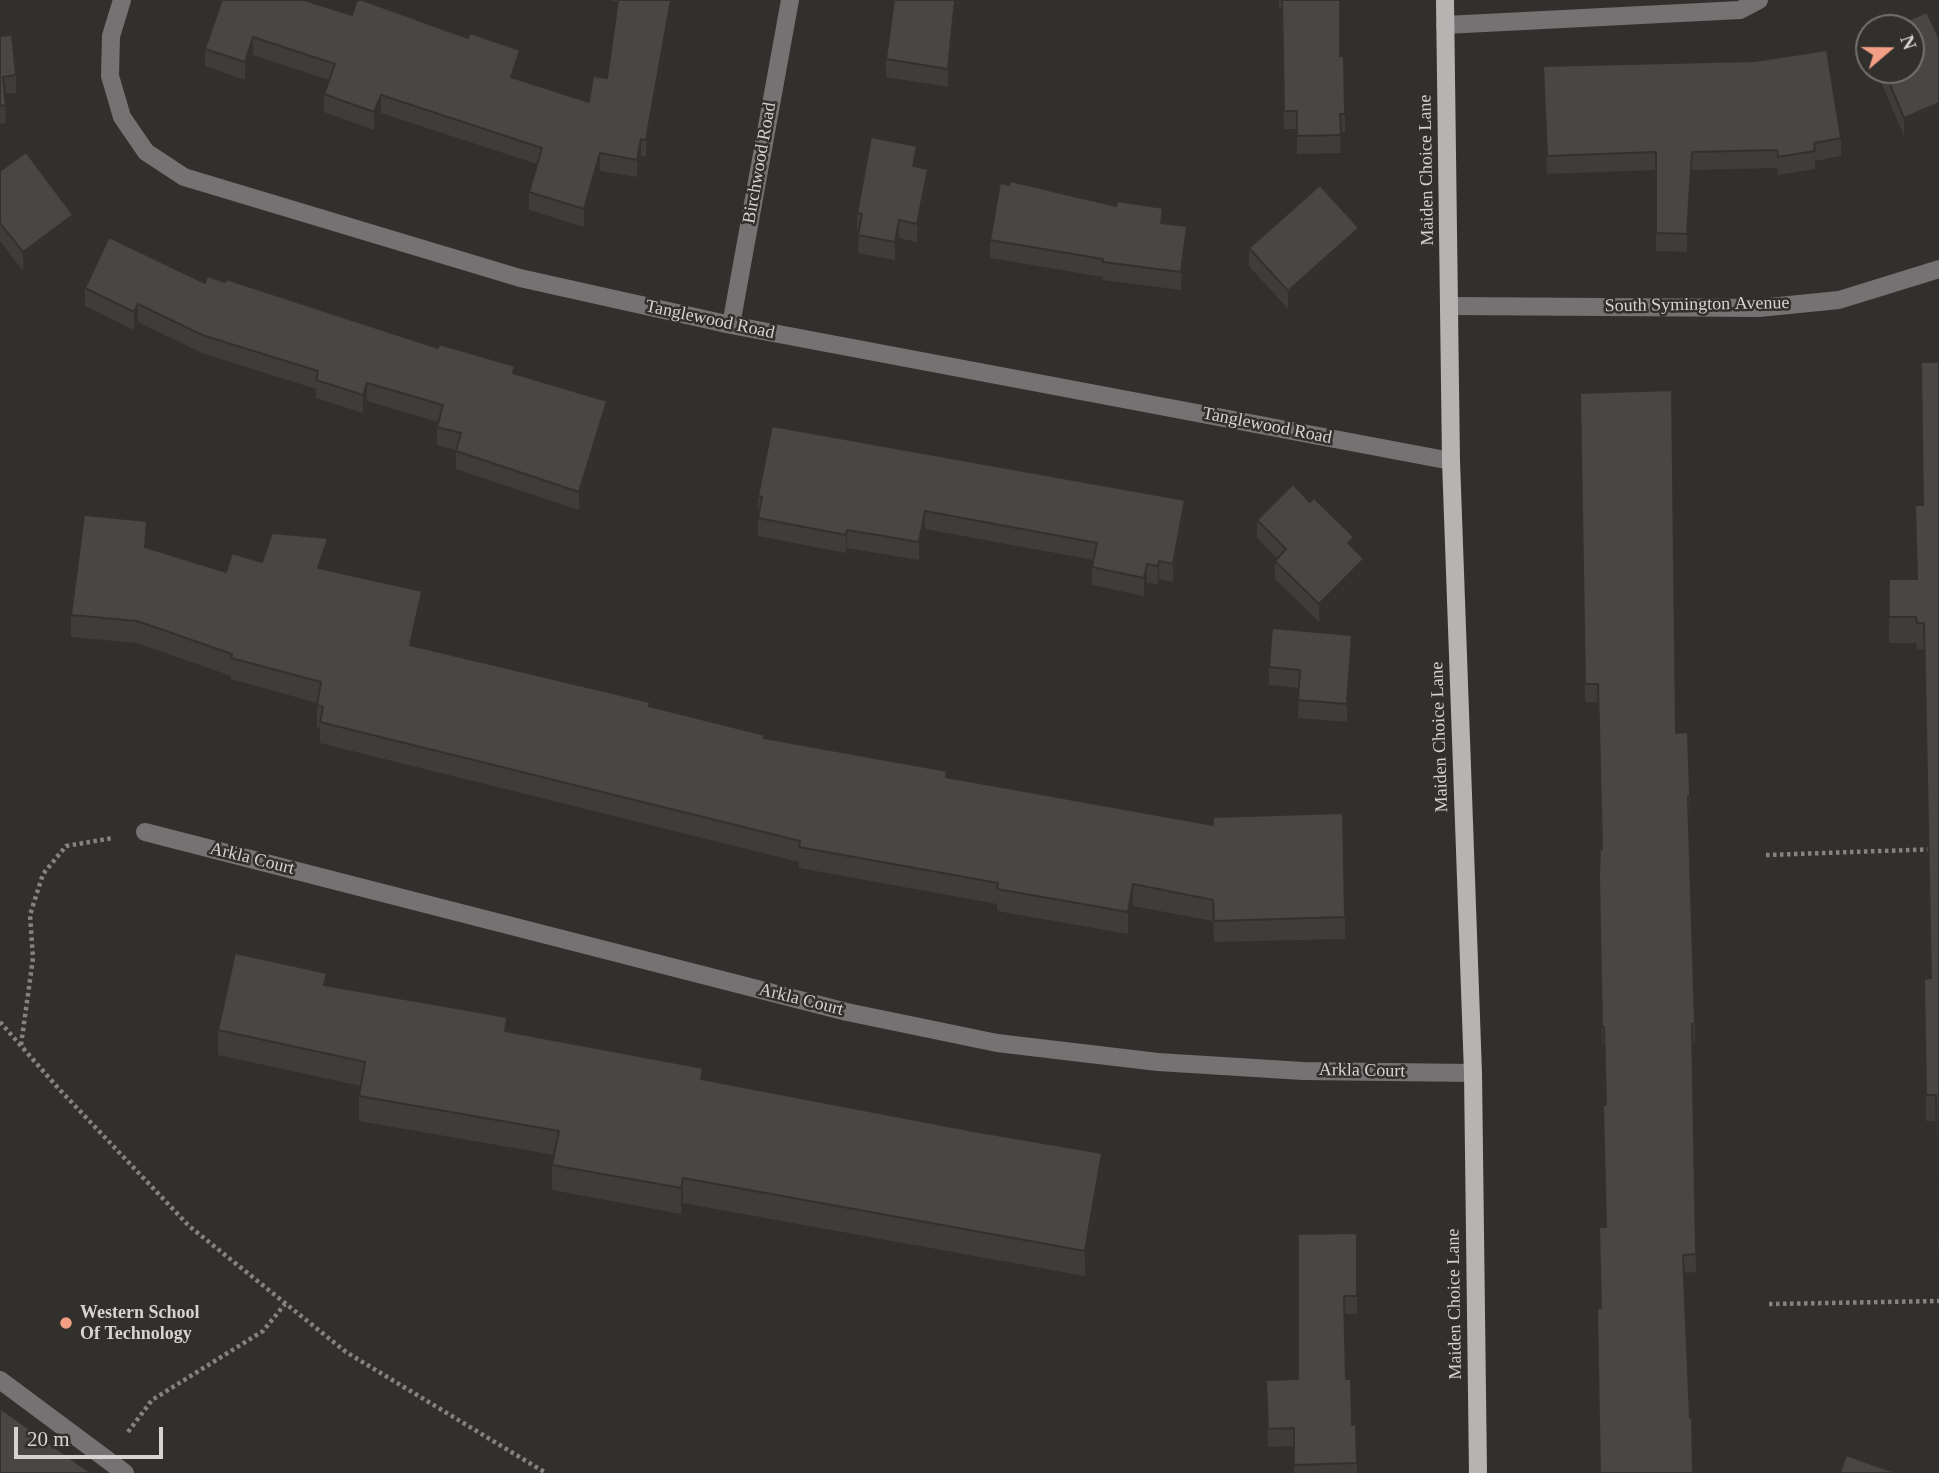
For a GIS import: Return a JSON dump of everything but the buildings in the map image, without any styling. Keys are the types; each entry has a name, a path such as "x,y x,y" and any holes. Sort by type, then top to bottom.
{"main road":[{"name":"Maiden Choice Lane","path":"1445,0 1451,461 1473,1073 1478,1473"}],"street":[{"name":"Tanglewood Road","path":"122,0 111,36 110,63 110,76 122,117 146,152 184,177 520,278 730,325 1451,461"},
{"name":"Birchwood Road","path":"730,325 790,0"},
{"path":"1445,25 1740,10 1759,0"},
{"name":"South Symington Avenue","path":"1450,306 1759,308 1839,300 1939,269"},
{"name":"Arkla Court","path":"145,832 834,1008 997,1043 1158,1062 1303,1070 1473,1073"},
{"path":"0,1380 125,1473"}],"path":[{"path":"21,1046 33,958 30,915 43,874 66,846 145,832"},
{"path":"1766,855 1939,849"},
{"path":"0,1022 189,1226 346,1352 546,1473"},
{"path":"1769,1304 1939,1301"},
{"path":"107,1460 152,1400 263,1331 285,1304"}],"place":[{"name":"Western School Of Technology","path":"66,1323"}]}
